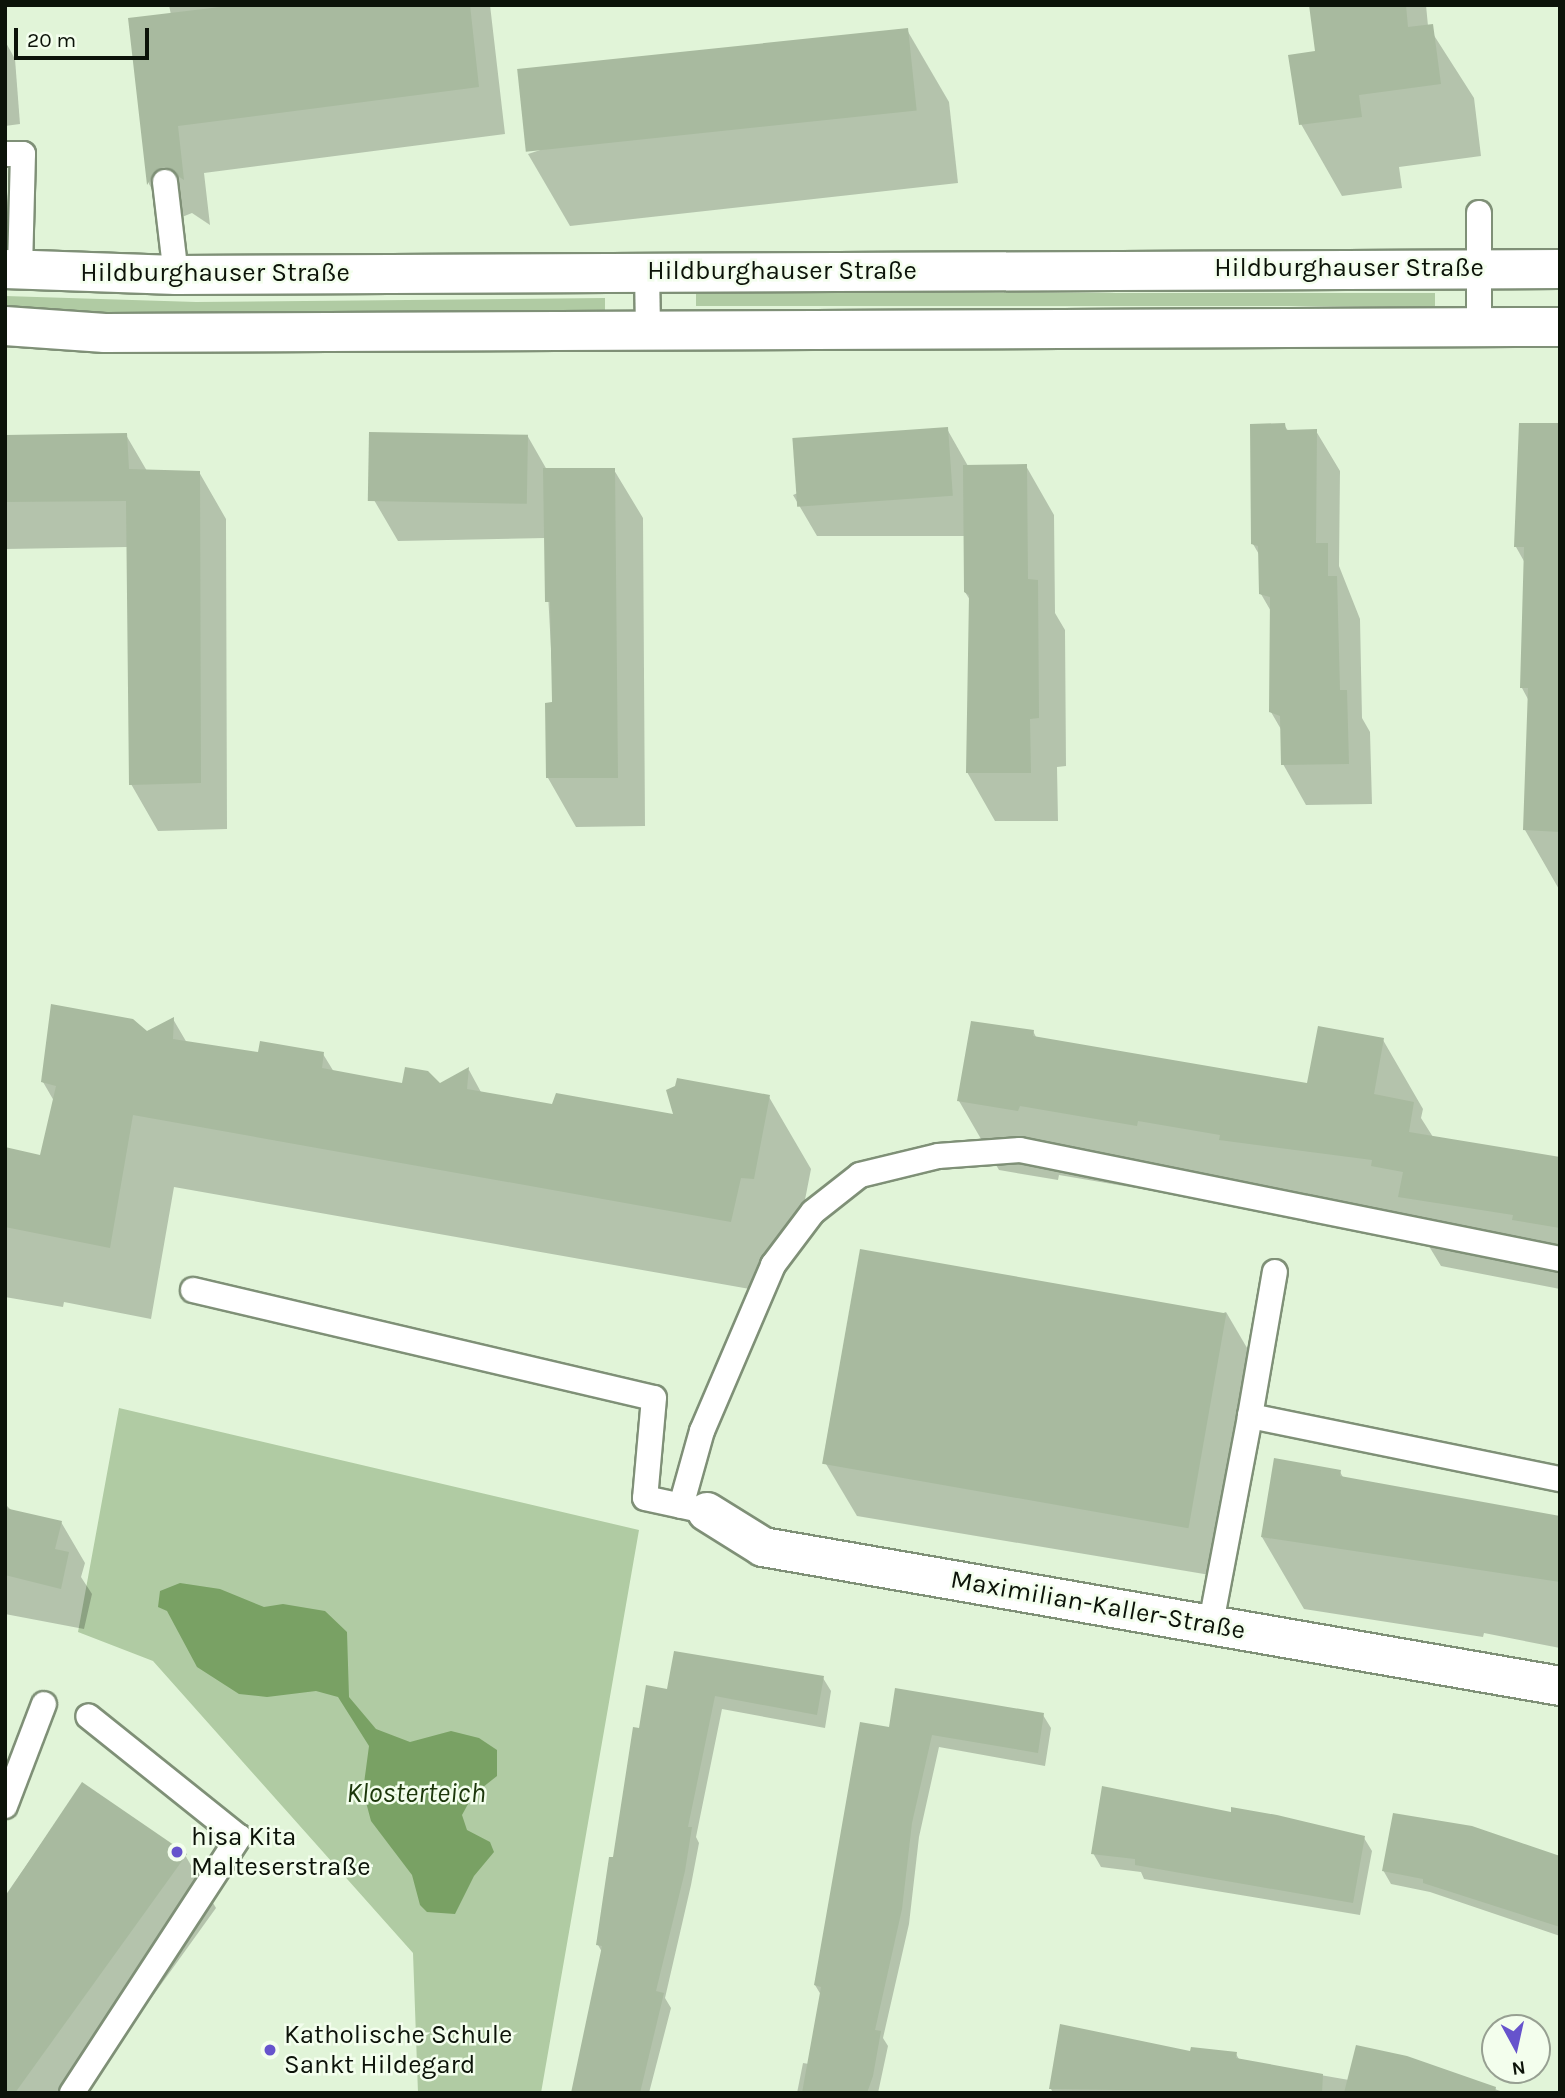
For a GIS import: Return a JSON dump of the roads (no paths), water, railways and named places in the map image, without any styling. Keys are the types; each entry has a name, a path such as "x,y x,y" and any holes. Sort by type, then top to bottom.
{"main road":[{"name":"Hildburghauser Straße","path":"13,269 176,275 1560,268"},
{"path":"5,326 106,333 1560,327"},
{"name":"Maximilian-Kaller-Straße","path":"694,1509 762,1547 1211,1623 1560,1686"}],"lane":[{"path":"5,154 23,154 13,269"},
{"path":"165,182 176,275"},
{"path":"1479,213 1479,328"},
{"path":"647,272 648,332"},
{"path":"694,1509 702,1431 773,1265 813,1212 860,1175 938,1156 1020,1150 1560,1259"},
{"path":"1211,1623 1275,1272"},
{"name":"Maximilian-Kaller-Straße","path":"194,1290 654,1398 645,1498 694,1509"},
{"path":"1250,1416 1560,1479"},
{"path":"5,1806 44,1704"},
{"path":"72,2093 239,1837 88,1716"}],"water":[{"name":"Klosterteich","path":"180,1583 220,1589 264,1607 283,1604 325,1611 347,1632 349,1697 376,1729 410,1742 451,1731 479,1738 497,1750 497,1776 473,1795 462,1815 467,1830 490,1842 494,1852 474,1876 455,1914 427,1912 420,1905 412,1875 371,1821 363,1791 369,1746 338,1697 316,1691 267,1697 239,1694 197,1667 167,1611 158,1607 160,1591"}],"place":[{"name":"hisa Kita Malteserstraße","path":"177,1852"},
{"name":"Katholische Schule Sankt Hildegard","path":"270,2050"}]}
